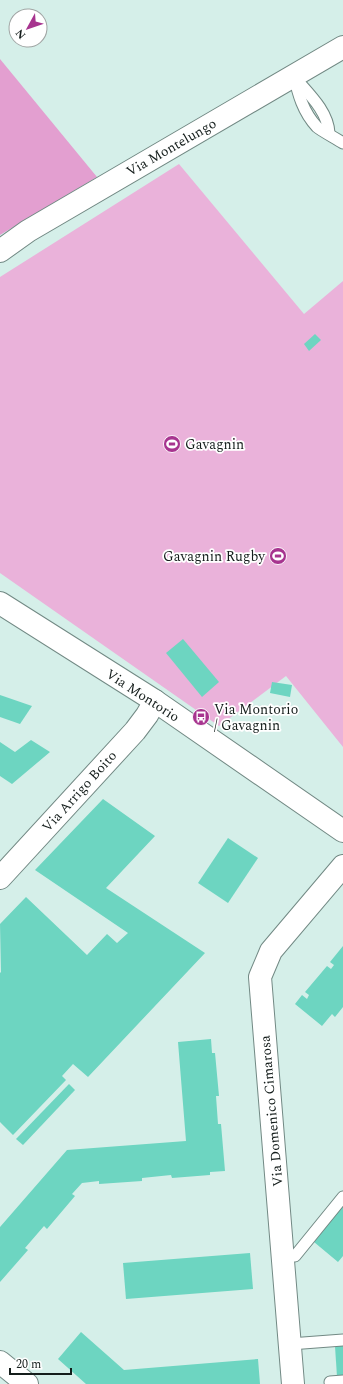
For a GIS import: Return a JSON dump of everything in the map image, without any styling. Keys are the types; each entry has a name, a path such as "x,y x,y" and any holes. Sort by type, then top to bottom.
{"street":[{"name":"Via Montelungo","path":"0,251 28,231 343,47"},
{"name":"Via Montorio","path":"0,603 155,701 343,831"},
{"name":"Via Arrigo Boito","path":"0,878 135,731 155,701"},
{"name":"Via Domenico Cimarosa","path":"293,1384 260,977 271,951 343,866"},
{"path":"0,1362 27,1384"}],"lane":[{"path":"294,76 301,103 317,128 329,133 343,144"},
{"path":"283,1255 295,1256 343,1198"},
{"path":"290,1344 343,1340"},
{"path":"330,1382 343,1381"}],"shaded area":[{"path":"0,59 97,177 0,235"},
{"name":"Gavagnin","path":"179,164 304,314 343,281 343,747 286,676 219,726 0,573 0,277"}],"building":[{"path":"315,334 321,340 309,351 304,344"},
{"path":"183,639 219,682 202,697 166,653"},
{"path":"272,682 292,685 290,697 270,693"},
{"path":"0,695 32,706 20,724 0,717"},
{"path":"31,740 50,752 12,784 0,776 0,742 15,752"},
{"path":"103,799 155,836 106,888 205,953 88,1077 73,1064 62,1076 66,1080 13,1135 0,1122 0,924 26,897 87,955 107,934 117,943 128,933 35,870"},
{"path":"228,838 258,858 228,903 198,883"},
{"path":"343,946 343,1007 335,1017 332,1014 322,1026 295,1004 302,995 307,999 309,995 305,992 327,966 331,969 334,965 330,962"},
{"path":"211,1039 212,1053 215,1053 219,1096 216,1096 218,1124 221,1124 225,1171 210,1172 210,1175 172,1178 171,1175 142,1178 142,1181 99,1184 99,1181 82,1183 72,1194 75,1196 47,1229 44,1226 25,1248 28,1250 0,1282 0,1227 67,1150 186,1141 178,1042"},
{"path":"69,1084 75,1090 23,1145 16,1139"},
{"path":"343,1203 343,1256 338,1262 314,1242 320,1235 318,1233"},
{"path":"250,1253 253,1289 126,1299 123,1263"},
{"path":"81,1332 124,1370 258,1359 260,1384 86,1384 58,1359"},
{"path":"343,1345 343,1376 337,1377 335,1346"}],"place":[{"name":"Gavagnin","path":"172,444"},
{"name":"Gavagnin Rugby","path":"278,556"},
{"name":"Via Montorio / Gavagnin","path":"201,717"}]}
